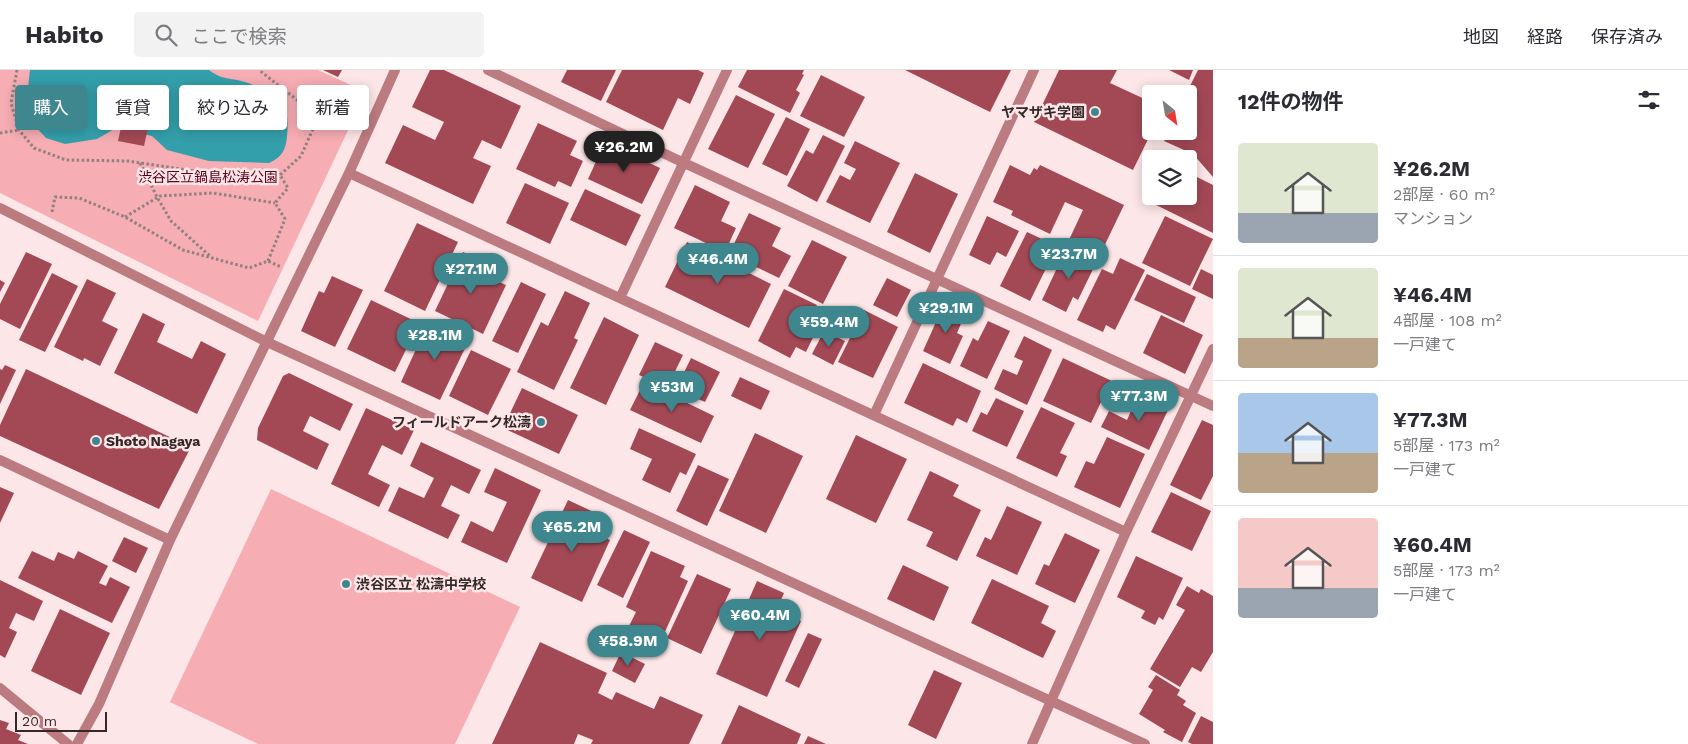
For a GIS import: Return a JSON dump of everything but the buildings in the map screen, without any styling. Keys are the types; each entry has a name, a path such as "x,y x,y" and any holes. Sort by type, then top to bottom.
{"street":[{"path":"77,744 99,704 170,540 349,173 395,70"},
{"path":"488,70 682,162 1213,406"},
{"path":"620,298 726,70"},
{"path":"874,415 1034,70"},
{"path":"349,173 1126,532"},
{"path":"0,208 267,342 1145,744"},
{"path":"1032,744 1126,532 1213,349"},
{"path":"0,460 170,540"},
{"path":"0,688 68,744"}],"path":[{"path":"15,116 11,103 17,70"},
{"path":"0,133 19,130 34,148 66,160 140,163 240,178 280,176 301,156 313,129 301,103 258,70"},
{"path":"140,163 171,221 213,258"},
{"path":"275,203 288,188 280,176"},
{"path":"126,217 160,196 213,193 275,203 285,219 268,261"},
{"path":"49,233 55,197 79,198 126,217 183,250 249,268 268,261 299,275"}],"green space":[{"name":"渋谷区立鍋島松涛公園","path":"0,70 318,70 351,85 297,85 297,130 348,130 258,321 0,193"},
{"path":"271,489 520,607 455,744 258,744 170,702"}],"water":[{"path":"30,70 209,70 223,77 252,85 179,85 179,130 287,130 287,115 288,130 286,145 280,156 269,163 209,161 167,150 152,136 125,130 169,130 169,85 97,85 97,130 113,130 97,139 65,144 46,138 39,130 87,130 87,85 28,85"}],"place":[{"name":"ヤマザキ学園","path":"1095,112"},
{"name":"フィールドアーク松濤","path":"541,422"},
{"name":"Shoto Nagaya","path":"96,441"},
{"name":"渋谷区立 松濤中学校","path":"346,584"}]}
